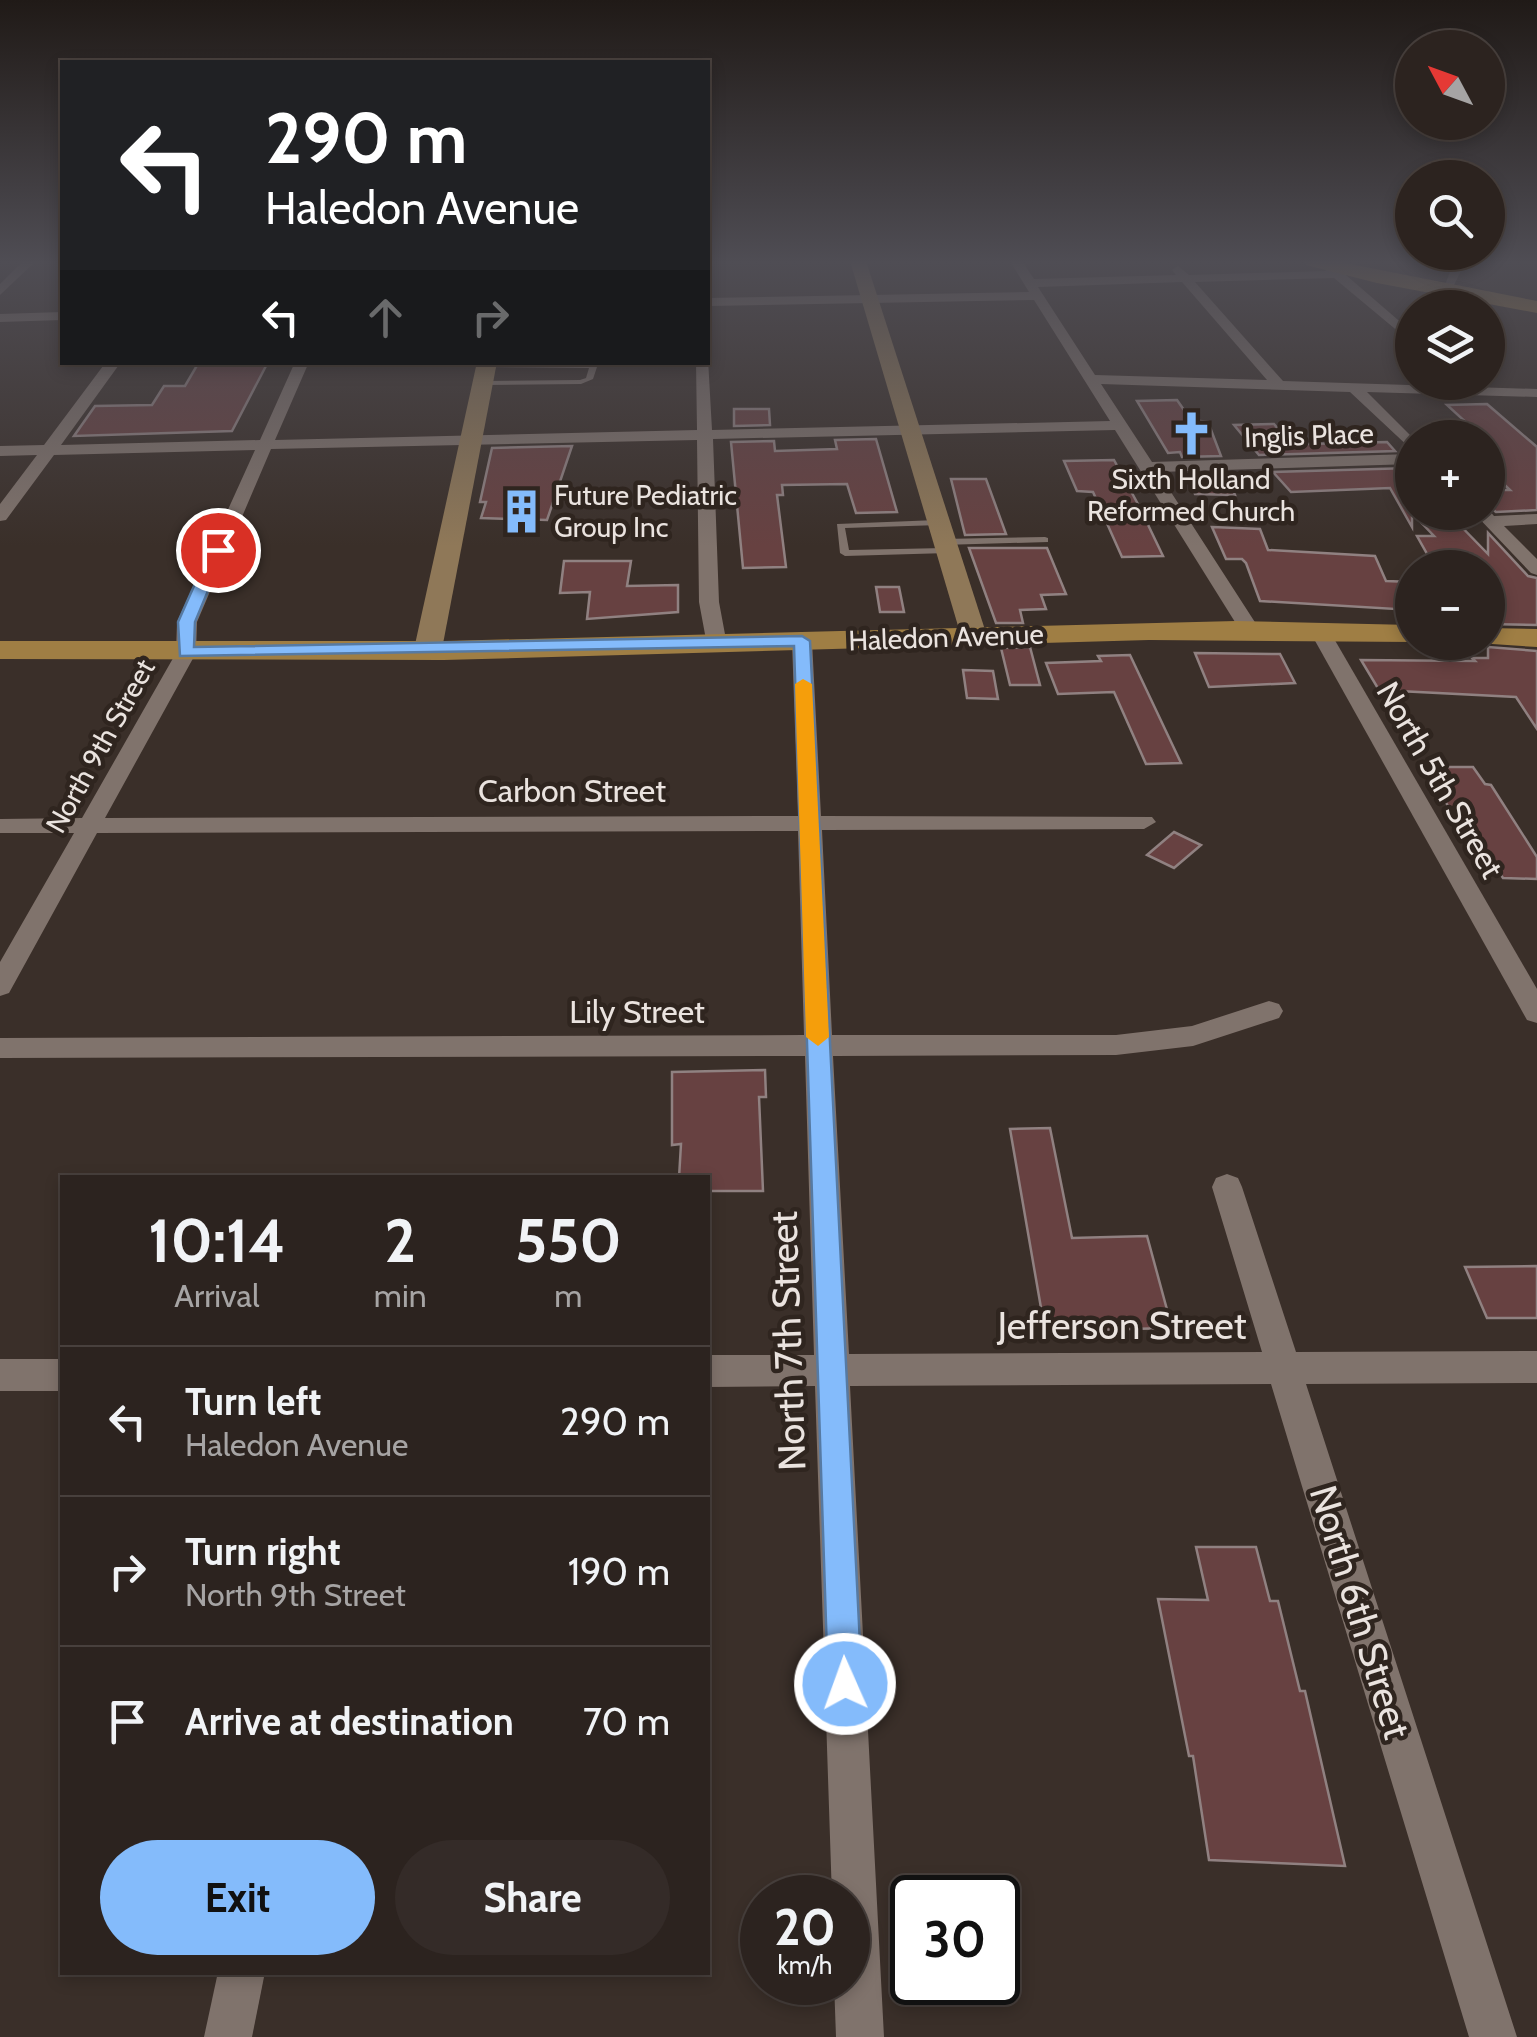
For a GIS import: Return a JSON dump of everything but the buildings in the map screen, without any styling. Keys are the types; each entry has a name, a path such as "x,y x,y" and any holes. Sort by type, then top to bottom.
{"main road":[{"path":"888,356 974,636"},
{"path":"428,649 486,370"},
{"name":"Haledon Avenue","path":"0,650 186,652 717,645 1250,630 1395,633"},
{"path":"1505,637 1537,638"}],"street":[{"path":"1077,356 1250,630"},
{"path":"1254,356 1279,385"},
{"path":"0,516 112,365"},
{"name":"North 9th Street","path":"0,986 186,652 186,622 301,365"},
{"path":"702,365 709,602 717,645"},
{"path":"1092,379 1395,388"},
{"path":"1355,388 1395,428"},
{"path":"1505,390 1537,393"},
{"path":"0,451 1121,425"},
{"name":"Inglis Place","path":"1148,467 1395,460"},
{"path":"1505,517 1537,519"},
{"path":"1498,530 1537,569"},
{"name":"North 5th Street","path":"1320,630 1537,1013"},
{"name":"North 7th Street","path":"802,641 860,2037"},
{"name":"Carbon Street","path":"0,826 1144,822"},
{"name":"Lily Street","path":"0,1048 1116,1046 1193,1036 1268,1011"},
{"name":"North 6th Street","path":"1227,1187 1493,2037"},
{"name":"Jefferson Street","path":"710,1371 1537,1368"},
{"path":"0,1375 60,1375"},
{"path":"228,2037 241,1975"}],"lane":[{"path":"593,367 589,379 580,382 486,370 593,367"},
{"path":"942,539 845,553 840,526 942,539 1044,540"}],"slow traffic":[{"path":"803,684 818,1037"}],"place":[{"name":"Sixth Holland Reformed Church","path":"1191,434"},
{"name":"Future Pediatric Group Inc","path":"521,511"}],"route":[{"path":"218,550 186,622 186,652 612,648 802,641 845,1684"}]}
